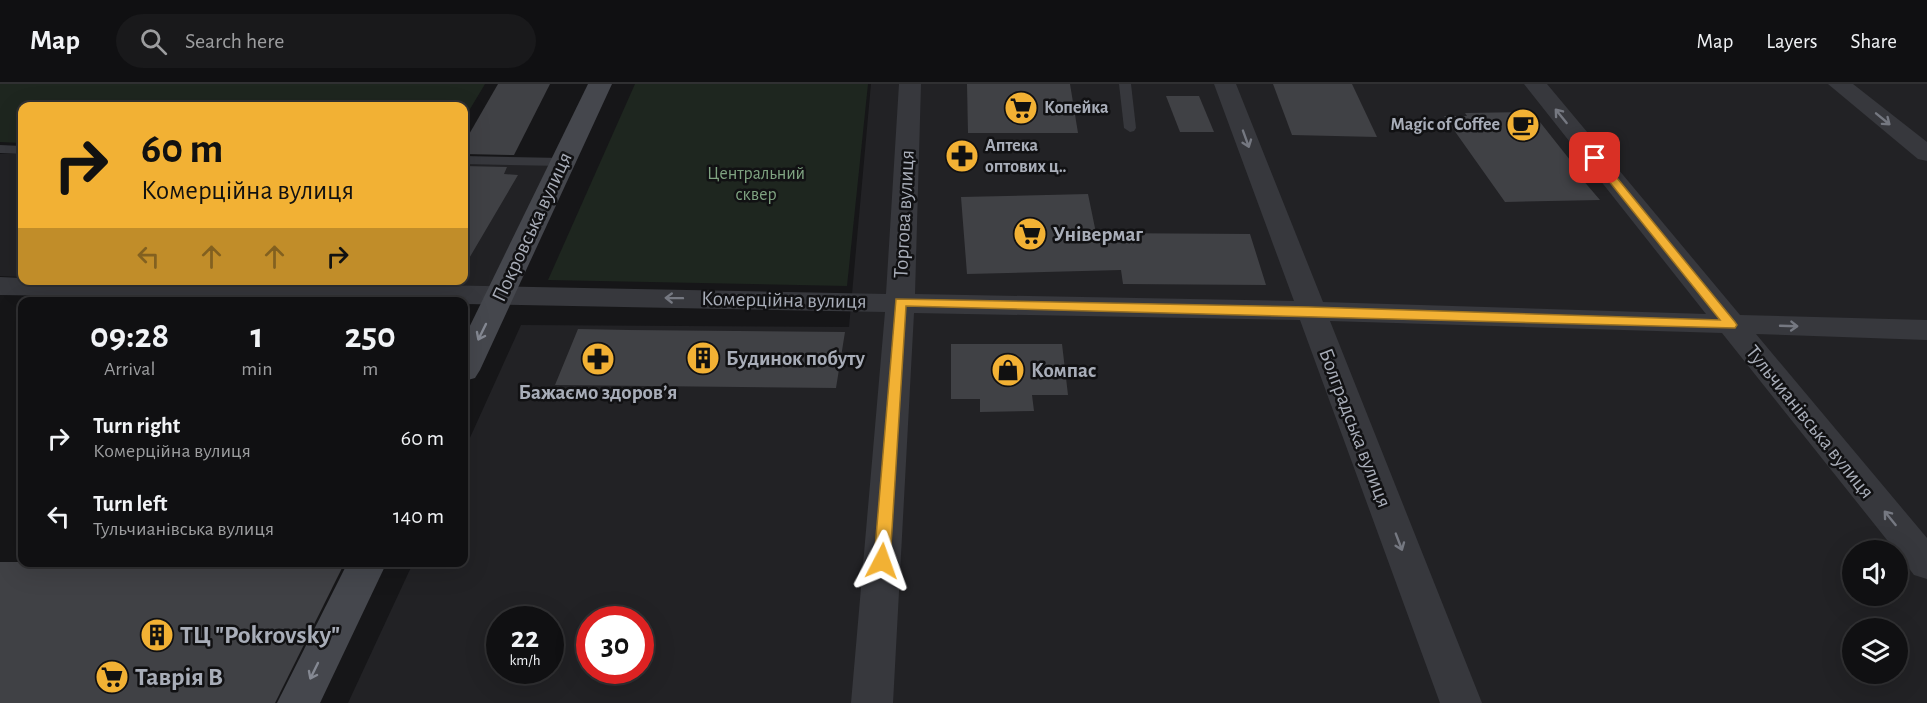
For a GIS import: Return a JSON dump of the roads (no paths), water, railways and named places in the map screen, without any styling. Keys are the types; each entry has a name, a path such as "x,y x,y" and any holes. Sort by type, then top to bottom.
{"main road":[{"name":"Покровська вулиця","path":"468,362 600,84"},
{"path":"298,703 366,567"}],"street":[{"name":"Торгова вулиця","path":"872,703 900,302 910,84"},
{"name":"Болградська вулиця","path":"1225,84 1461,703"},
{"name":"Тульчианівська вулиця","path":"1535,84 1927,564"},
{"path":"1839,84 1927,154"},
{"name":"Комерційна вулиця","path":"0,286 1310,311 1927,330"}],"lane":[{"path":"1125,84 1130,128"},
{"path":"0,149 18,150"},
{"path":"468,160 563,162"}],"place":[{"name":"Копейка","path":"1021,108"},
{"name":"Magic of Coffee","path":"1523,125"},
{"name":"Аптека оптових ц‥","path":"962,156"},
{"name":"Універмаг","path":"1030,234"},
{"name":"Будинок побуту","path":"703,358"},
{"name":"Бажаємо здоровʼя","path":"598,359"},
{"name":"Компас","path":"1008,370"},
{"name":"ТЦ \"Pokrovsky\"","path":"157,635"},
{"name":"Таврія В","path":"112,677"}],"park label":[{"name":"Центральний сквер","path":"756,184"}]}
